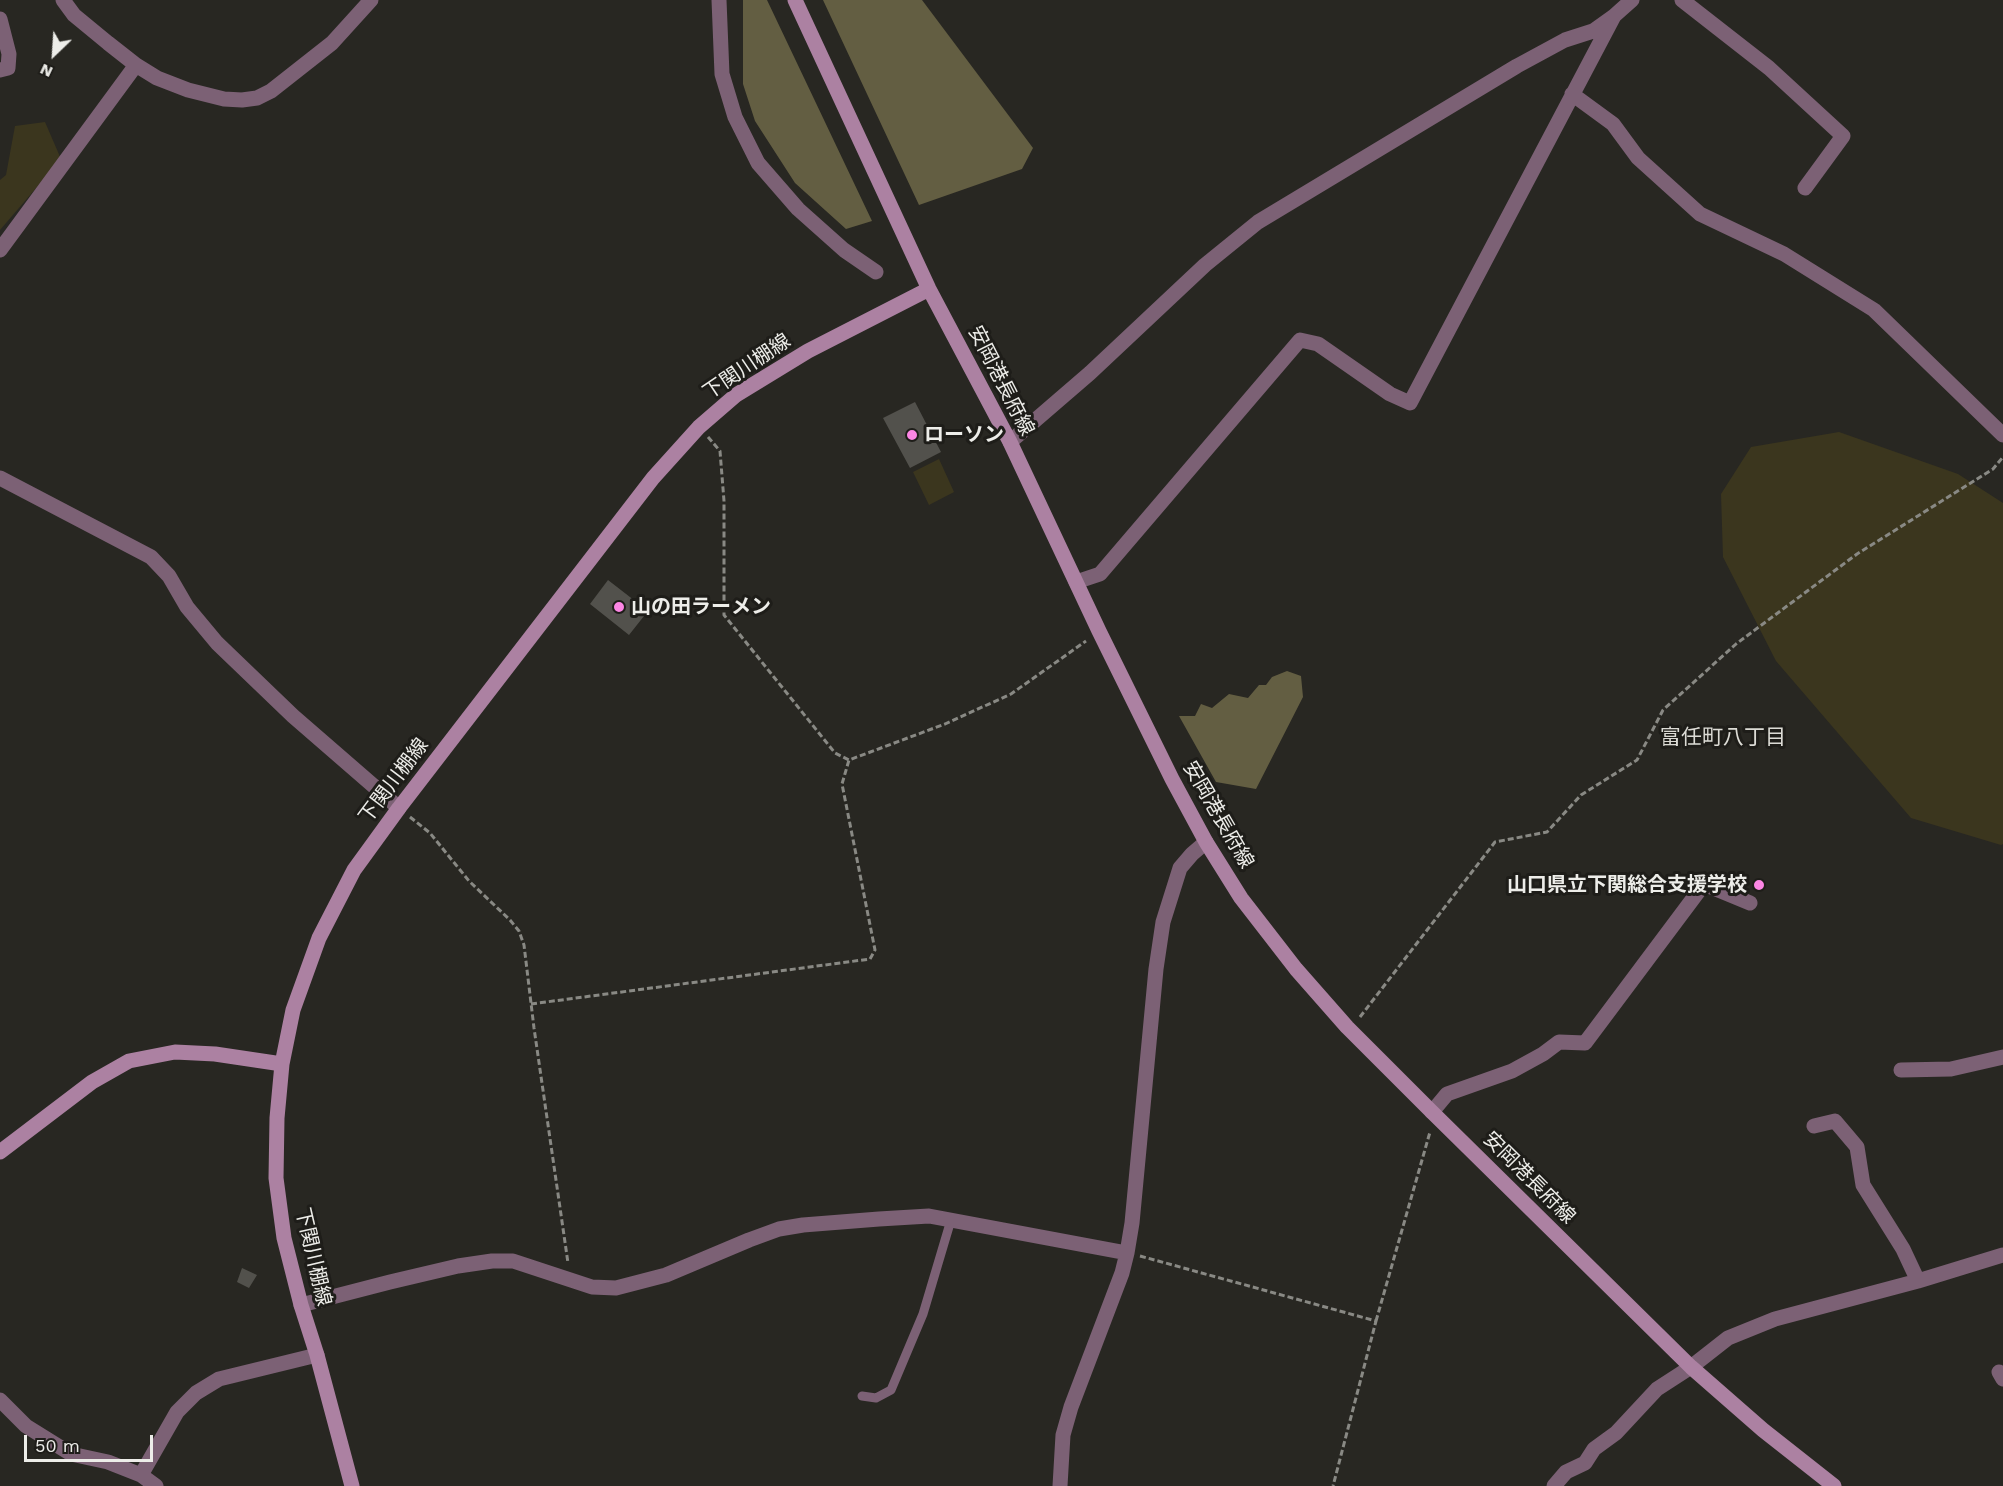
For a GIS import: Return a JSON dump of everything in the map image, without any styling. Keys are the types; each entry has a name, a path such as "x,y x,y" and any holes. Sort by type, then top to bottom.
{"main road":[{"name":"安岡港長府線","path":"795,0 929,288 1010,442 1172,779 1206,842 1241,898 1296,969 1347,1027 1434,1114 1691,1367 1763,1430 1834,1486"},
{"name":"下関川棚線","path":"352,1486 284,1238 276,1178 277,1118 282,1064 293,1010 319,938 354,870 399,808 653,478 699,427 736,395 807,351 929,288"},
{"path":"0,1152 92,1082 129,1061 175,1052 215,1054 282,1064"}],"street":[{"path":"63,0 74,15 136,65 157,78 188,90 224,99 242,100 257,98 271,92 332,42 371,0"},
{"path":"719,0 722,74 735,117 758,163 798,209 844,250 876,272"},
{"path":"1010,442 1090,373 1205,265 1258,222 1517,66 1565,40 1593,31 1632,0"},
{"path":"1682,0 1769,68 1843,136 1804,188"},
{"path":"1076,582 1100,574 1300,340 1318,344 1390,394 1410,403 1614,16"},
{"path":"0,19 9,54 8,68 0,70"},
{"path":"0,250 136,65"},
{"path":"1572,94 1613,124 1638,158 1700,214 1784,254 1874,310 2003,435"},
{"path":"0,478 151,557 169,576 187,607 217,643 293,716 399,808"},
{"path":"1060,1486 1064,1435 1069,1417 1122,1274 1127,1253 1132,1223 1156,969 1163,922 1180,868 1206,842"},
{"path":"1434,1114 1447,1094 1512,1071 1543,1054 1559,1042 1585,1042 1704,884 1750,903"},
{"path":"1902,1070 1951,1069 2003,1058"},
{"path":"1814,1126 1835,1120 1857,1147 1863,1185 1903,1249 1918,1281"},
{"path":"301,1305 413,1276 492,1261 513,1261 592,1287 616,1288 666,1275 779,1229 803,1225 929,1216 1127,1253"},
{"path":"1554,1486 1566,1472 1585,1463 1594,1449 1616,1432 1657,1389 1691,1367 1728,1338 1775,1319 1918,1281 2003,1255"},
{"path":"141,1474 177,1412 196,1392 219,1379 317,1355"},
{"path":"0,1400 26,1426 71,1454 108,1462 141,1474 156,1486"}],"lane":[{"path":"862,1396 876,1398 891,1390 923,1314 951,1220"}],"path":[{"path":"699,427 720,451 724,501 724,615 835,753 849,760 945,724 1011,694 1099,631"},
{"path":"1347,1027 1363,1015 1495,842 1547,832 1581,795 1637,760 1663,710 1736,644 1857,555 1993,469 2003,457"},
{"path":"531,1004 870,959 875,950 842,784 849,760"},
{"path":"399,808 430,833 469,881 510,920 519,931 524,945 569,1268 566,1280"},
{"path":"1334,1486 1376,1321 1434,1114"},
{"path":"1127,1253 1376,1321"}],"shaded area":[{"path":"743,0 767,0 872,221 846,229 795,183 755,121 743,84"},
{"path":"823,0 922,0 1033,148 1022,169 919,205"},
{"path":"45,122 61,159 0,230 0,180 6,175 15,126"},
{"path":"1839,432 1958,474 2003,503 2003,844 2001,845 1911,818 1776,661 1723,557 1721,494 1751,447"},
{"path":"939,459 954,492 929,505 913,472"},
{"path":"1287,671 1301,676 1303,697 1256,789 1216,782 1179,716 1195,716 1201,704 1212,708 1229,694 1248,698 1259,685 1266,685 1272,677"}],"building":[{"name":"ローソン","path":"915,402 941,452 910,468 883,418"},
{"name":"山の田ラーメン","path":"608,580 648,611 629,635 590,604"},
{"path":"242,1268 257,1275 249,1288 237,1282"}],"place":[{"name":"ローソン","path":"912,435"},
{"name":"山の田ラーメン","path":"619,607"},
{"name":"山口県立下関総合支援学校","path":"1759,885"}],"district":[{"name":"富任町八丁目","path":"1723,738"}]}
